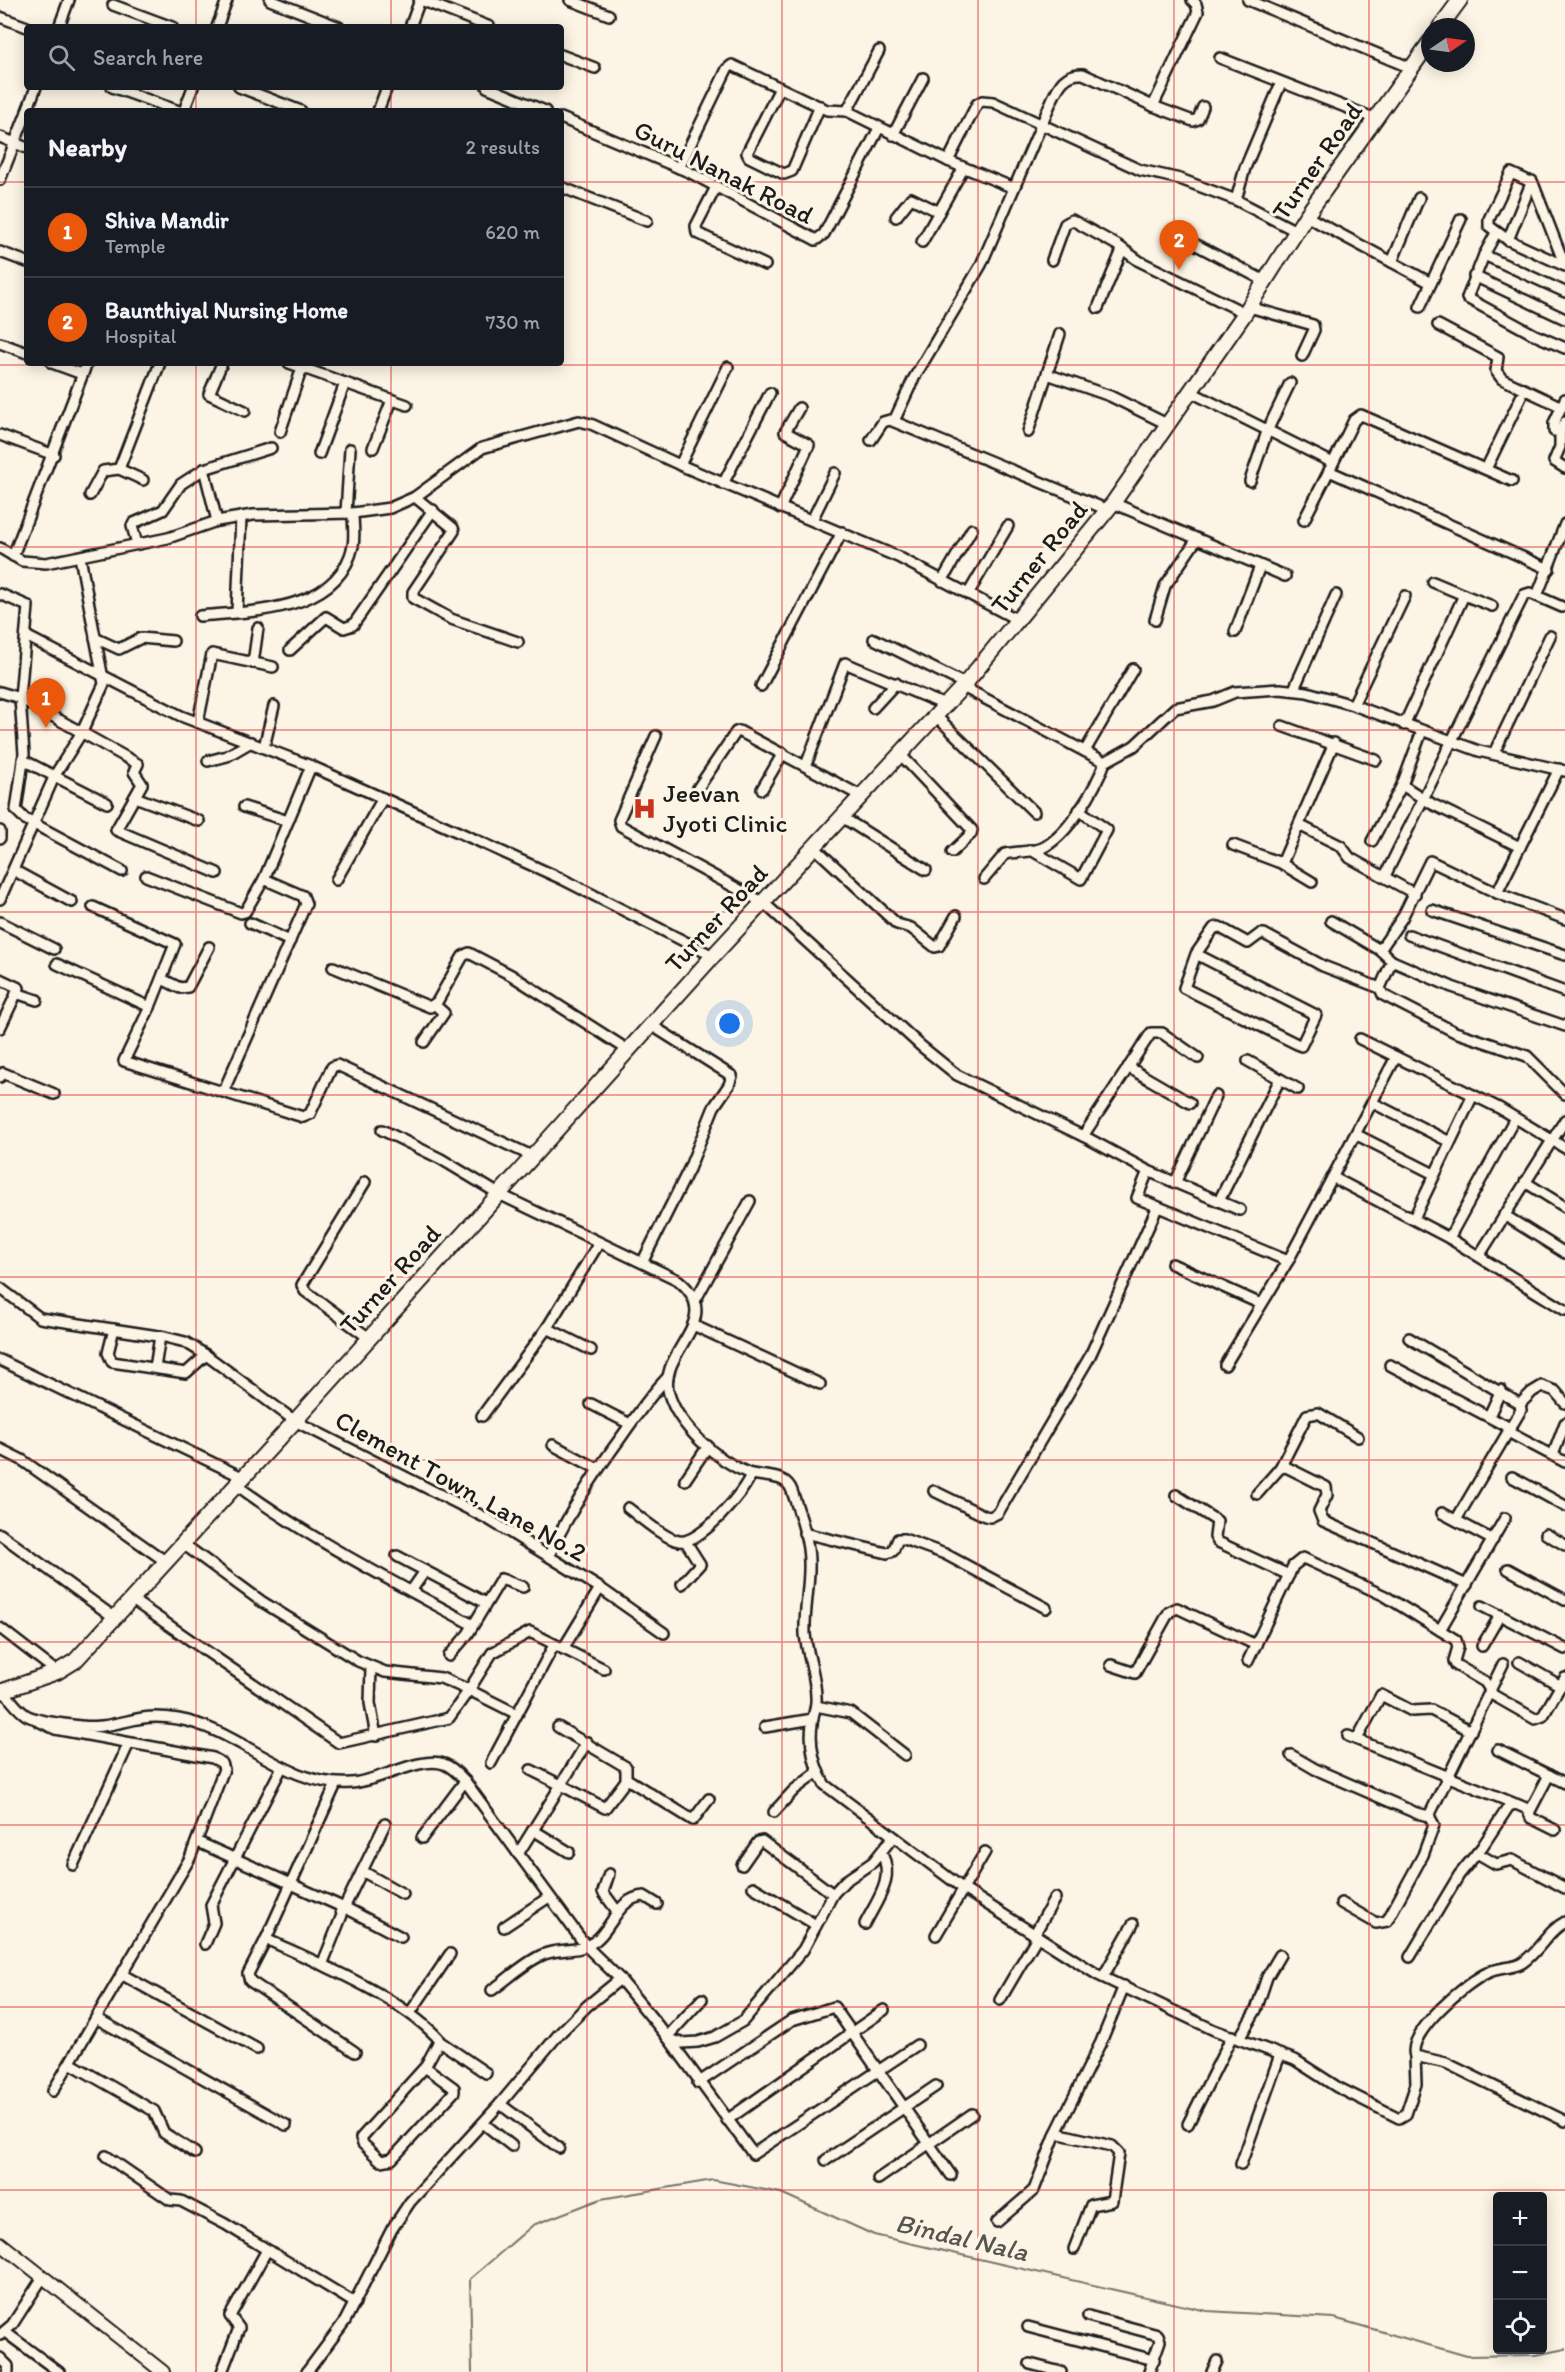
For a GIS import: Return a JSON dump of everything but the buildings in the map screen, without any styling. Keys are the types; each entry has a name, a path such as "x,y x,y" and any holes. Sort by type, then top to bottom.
{"main road":[{"path":"1447,18 1460,0"},
{"name":"Turner Road","path":"2,1692 57,1672 75,1661 295,1421 713,956 964,685 1110,506 1169,425 1247,310 1306,216 1421,54"}],"street":[{"path":"60,24 69,0"},
{"path":"218,24 227,0"},
{"path":"270,0 331,24"},
{"path":"411,24 421,0 482,24"},
{"path":"570,0 609,15"},
{"path":"1153,105 1198,12 1192,0"},
{"path":"1248,0 1411,68"},
{"path":"113,5 164,24"},
{"path":"0,17 24,26"},
{"path":"847,111 879,51"},
{"path":"564,56 595,68"},
{"path":"1220,58 1376,119"},
{"path":"679,168 729,66 735,66 820,106 847,111 963,169 1014,188"},
{"path":"894,421 915,378 981,265 1056,92 1071,74 1083,74 1193,121 1198,119 1203,107"},
{"path":"893,135 922,78"},
{"path":"1236,200 1245,168 1281,83"},
{"path":"780,88 747,153 749,157 784,174 792,171 820,106"},
{"path":"28,108 35,90"},
{"path":"120,90 170,108"},
{"path":"185,108 193,90"},
{"path":"247,90 293,108"},
{"path":"379,108 386,90"},
{"path":"494,90 538,108"},
{"path":"948,161 977,104 982,101 993,102 1042,127 1145,172 1180,179 1236,200 1296,231"},
{"path":"0,180 24,119"},
{"name":"Guru Nanak Road","path":"564,119 679,168 816,240 824,234 879,128"},
{"path":"0,137 24,147"},
{"path":"922,242 963,169"},
{"path":"1514,173 1532,181 1565,266 1508,240 1496,233 1488,222 1510,175 1514,173"},
{"path":"1508,240 1532,181"},
{"path":"716,187 696,226 697,232 765,265"},
{"path":"564,189 647,222"},
{"path":"896,217 911,198 939,212"},
{"path":"1392,262 1419,198"},
{"path":"1306,216 1431,283"},
{"path":"1420,307 1461,219"},
{"path":"1052,260 1065,224 1070,220 1164,275 1247,310 1313,325 1314,330 1302,356"},
{"path":"1496,233 1474,276 1467,295 1469,301 1565,348"},
{"path":"1187,240 1265,281"},
{"path":"1098,308 1122,250"},
{"path":"0,252 24,261"},
{"path":"1484,255 1565,292"},
{"path":"1474,276 1565,319"},
{"path":"1438,325 1498,357 1496,371 1502,379 1563,403 1553,429 1563,434 1554,460 1565,468"},
{"path":"1028,432 1060,334"},
{"path":"0,343 24,352"},
{"path":"60,366 82,374"},
{"path":"13,556 54,455 86,366"},
{"path":"119,469 159,366"},
{"path":"221,366 209,394 245,411"},
{"path":"297,366 407,405"},
{"path":"680,465 728,367"},
{"path":"280,432 302,368"},
{"path":"1047,374 1110,396 1169,425"},
{"path":"319,454 345,383"},
{"path":"1250,482 1268,429 1290,383"},
{"path":"1191,392 1268,429 1331,467 1549,569"},
{"path":"723,484 770,393"},
{"path":"1486,469 1521,397"},
{"path":"373,448 392,400"},
{"path":"780,508 809,446 785,432 799,408"},
{"path":"1304,520 1354,420 1361,416 1512,481"},
{"path":"872,440 883,422 894,421 1197,539 1285,576"},
{"path":"0,548 22,561 37,563 80,557 168,538 217,521 241,517 350,513 390,508 415,497 482,448 573,422 591,424 723,484 842,532 1018,620"},
{"path":"0,435 54,455"},
{"path":"137,544 132,526 134,523 163,510 181,484 204,469 271,448"},
{"path":"200,616 299,602 324,590 342,570 352,549 350,448"},
{"path":"90,495 103,471 119,469 143,480"},
{"path":"204,469 217,521"},
{"path":"812,520 835,473"},
{"path":"415,497 433,510 454,531 413,592 413,598 451,619 518,642"},
{"path":"290,650 326,617 344,628 353,625 433,510"},
{"path":"237,612 241,517"},
{"path":"1537,596 1565,524"},
{"path":"968,594 1008,526"},
{"path":"942,581 972,530"},
{"path":"761,686 842,532"},
{"path":"1155,620 1165,586 1197,539"},
{"path":"0,899 55,775 82,732 104,684 80,557"},
{"path":"1235,632 1260,566"},
{"path":"1433,582 1492,606"},
{"path":"1384,876 1453,742 1524,595 1530,593 1562,607"},
{"path":"0,594 28,606 20,698 23,760 16,810 122,871"},
{"path":"1294,689 1336,595"},
{"path":"1404,725 1464,595"},
{"path":"1353,705 1406,596"},
{"path":"253,663 258,628"},
{"path":"26,636 181,716 311,766 383,798 562,879 713,956"},
{"path":"1494,753 1550,636"},
{"path":"95,638 119,650 141,638 173,641"},
{"path":"874,639 1105,762"},
{"path":"198,722 212,654 273,667"},
{"path":"806,765 843,664 850,663 896,683 940,710 1034,812"},
{"path":"1084,751 1133,669"},
{"path":"873,708 896,683"},
{"path":"984,879 1005,854 1031,850 1054,840 1098,782 1105,762 1134,746 1175,708 1214,701 1235,692 1294,689 1353,705 1453,742 1562,770 1497,893"},
{"path":"0,692 20,698 138,764 134,772 142,784 116,830 218,873"},
{"path":"264,747 274,706"},
{"path":"1282,726 1376,760"},
{"path":"698,788 736,732 742,731 861,796"},
{"path":"1372,841 1402,785 1422,731"},
{"path":"656,736 619,820 621,826 764,903 941,1064 957,1075 1083,1136 1148,1171 1240,1210"},
{"path":"208,761 227,756 251,742"},
{"path":"1279,862 1283,861 1334,743"},
{"path":"762,789 783,753"},
{"path":"899,753 972,830 971,834 952,852"},
{"path":"23,760 107,803"},
{"path":"146,876 241,913 247,910 264,879 311,766"},
{"path":"1402,785 1424,800 1520,847"},
{"path":"135,797 199,821"},
{"path":"336,880 383,798"},
{"path":"244,807 288,821"},
{"path":"1031,850 1081,879 1107,830 1079,810"},
{"path":"842,817 926,870"},
{"path":"1299,825 1341,846 1350,858 1415,894"},
{"path":"0,831 0,838"},
{"path":"1233,844 1279,862 1312,882"},
{"path":"814,847 897,924 911,928 935,947 939,946 956,916"},
{"path":"1380,950 1415,894 1426,866 1432,861 1497,893 1565,919"},
{"path":"0,874 13,874 72,902"},
{"path":"224,1090 306,902 303,896 264,879"},
{"path":"93,907 175,944 150,1007 124,1061 162,1075 224,1090 307,1117 332,1067 337,1065 532,1156"},
{"path":"1432,910 1565,955"},
{"path":"1331,921 1380,950 1392,961 1452,987 1565,1026"},
{"path":"0,922 54,949"},
{"path":"250,922 290,941"},
{"path":"1196,954 1316,1015 1301,1046 1184,988 1196,954 1215,927 1248,943 1263,933 1323,966 1380,988 1383,995 1455,1032 1527,1056 1565,1094"},
{"path":"1409,935 1565,992"},
{"path":"162,979 180,988 188,987 209,947"},
{"path":"435,1005 463,956 469,953 511,975 628,1050"},
{"path":"1380,988 1392,961"},
{"path":"57,964 150,1007"},
{"path":"333,967 428,1006 435,1005 444,1013 424,1042"},
{"path":"0,979 19,988 0,1028"},
{"path":"16,993 37,1000"},
{"path":"643,1262 689,1169 714,1107 729,1085 732,1076 651,1025"},
{"path":"1083,1136 1147,1037 1154,1032 1162,1033 1198,1058"},
{"path":"1360,1039 1473,1095 1565,1148"},
{"path":"1225,1365 1288,1261 1357,1135 1396,1057"},
{"path":"1248,1061 1298,1089"},
{"path":"1128,1067 1190,1103"},
{"path":"0,1077 3,1073 54,1094"},
{"path":"1220,1201 1280,1079"},
{"path":"1414,1218 1473,1095"},
{"path":"1175,1183 1216,1096"},
{"path":"1372,1103 1450,1142"},
{"path":"1449,1238 1515,1118"},
{"path":"1479,1256 1565,1120"},
{"path":"382,1130 441,1159 499,1194 678,1280 695,1301"},
{"path":"1357,1135 1434,1174"},
{"path":"1148,1171 1137,1198 1288,1261"},
{"path":"1334,1178 1414,1218 1565,1310"},
{"path":"365,1182 302,1285 305,1291 369,1338"},
{"path":"1525,1182 1565,1206"},
{"path":"549,1555 570,1513 598,1469 653,1392 668,1377 693,1325 695,1301 750,1201"},
{"path":"934,1491 985,1516 994,1516 998,1513 1089,1358 1157,1208"},
{"path":"1504,1215 1565,1253"},
{"path":"483,1416 547,1328 599,1243"},
{"path":"1172,1264 1261,1305"},
{"name":"Clement Town, Lane No.2","path":"0,1288 22,1307 40,1318 160,1336 185,1342 295,1421 478,1514 600,1587 664,1633"},
{"path":"693,1325 820,1384"},
{"path":"547,1328 591,1350"},
{"path":"114,1329 108,1353 110,1361 187,1373 206,1355"},
{"path":"155,1368 160,1336"},
{"path":"1409,1338 1501,1390 1521,1404"},
{"path":"0,1360 238,1481 272,1512 473,1625"},
{"path":"1390,1365 1489,1416 1565,1462"},
{"path":"668,1377 673,1402 688,1426 708,1446 751,1474 779,1479 788,1484 804,1533 809,1565 804,1605 806,1638 816,1692 812,1746 818,1772 825,1785 965,1890 1035,1936 1103,1977 1235,2038 1301,2064 1337,2087 1402,2118 1406,2114 1415,2090 1415,2045 1432,2016 1484,1974 1521,1964 1552,1931 1565,1922"},
{"path":"1456,1520 1521,1410 1521,1404 1532,1392 1542,1386 1555,1391 1565,1404"},
{"path":"1489,1416 1501,1390"},
{"path":"591,1404 630,1424"},
{"path":"1257,1494 1280,1468 1307,1415 1318,1413 1358,1437"},
{"path":"1553,1455 1565,1423"},
{"path":"553,1445 598,1469"},
{"path":"686,1480 708,1446"},
{"path":"0,1449 22,1460 165,1561"},
{"path":"1280,1468 1286,1467 1324,1484 1327,1493 1318,1510 1323,1521 1467,1585"},
{"path":"628,1508 673,1540 686,1542 696,1537 739,1496 751,1474"},
{"path":"1512,1477 1565,1506"},
{"path":"1176,1495 1218,1521 1215,1537 1218,1542 1289,1575"},
{"path":"1442,1513 1493,1540"},
{"path":"1440,1630 1505,1518"},
{"path":"0,1533 115,1618"},
{"path":"804,1533 887,1553 893,1551 898,1539 904,1539 945,1554 1046,1608"},
{"path":"1546,1534 1565,1545"},
{"path":"682,1584 700,1564 686,1542"},
{"path":"182,1543 261,1601 371,1667 385,1672 441,1678 517,1714"},
{"path":"398,1556 486,1603"},
{"path":"1248,1661 1296,1561 1308,1559 1385,1596 1458,1642 1455,1663 1485,1682 1490,1692 1538,1719 1543,1716 1563,1682 1519,1662"},
{"path":"1508,1569 1565,1600"},
{"path":"411,1592 425,1571"},
{"path":"449,1656 473,1625 501,1579 523,1587"},
{"path":"490,1763 517,1714 600,1587"},
{"path":"131,1599 335,1741 344,1743 448,1718 469,1690 486,1658 505,1644 530,1632 604,1669"},
{"path":"1482,1606 1565,1649"},
{"path":"1112,1665 1135,1673 1169,1612 1177,1608 1256,1645"},
{"path":"1482,1646 1500,1615"},
{"path":"0,1628 57,1672"},
{"path":"1429,1816 1503,1664"},
{"path":"371,1667 370,1703 376,1736"},
{"path":"2,1692 20,1710 55,1729 213,1758 222,1763 223,1775 198,1842 53,2091"},
{"path":"1471,1731 1431,1710 1412,1711 1381,1695 1353,1738 1530,1810"},
{"path":"816,1706 851,1713 905,1755"},
{"path":"33,1718 94,1727 143,1716 189,1721 237,1740 282,1767 336,1784 359,1783 434,1762 452,1768 465,1781 585,1946 620,1979 668,2038 698,2083 749,2151 755,2154 917,2045"},
{"path":"765,1727 813,1719"},
{"path":"531,1770 605,1808 626,1779 626,1767 558,1727"},
{"path":"518,1854 587,1742"},
{"path":"73,1865 129,1743"},
{"path":"1498,1750 1565,1783"},
{"path":"1291,1755 1315,1769 1416,1814 1429,1816"},
{"path":"205,1944 214,1923 211,1905 282,1767"},
{"path":"774,1812 794,1790 818,1772"},
{"path":"1549,1774 1530,1810 1532,1818 1555,1830"},
{"path":"626,1779 693,1820 709,1799"},
{"path":"422,1838 465,1781"},
{"path":"336,1784 248,1974 250,1981 355,2052"},
{"path":"1410,1957 1459,1875 1514,1803"},
{"path":"1341,1903 1376,1923 1387,1921 1430,1839 1434,1825 1429,1816"},
{"path":"322,1965 343,1909 385,1824"},
{"path":"533,1830 569,1852"},
{"path":"668,2038 682,2043 698,2042 715,2037 743,2021 793,1963 833,1894 882,1854 893,1837"},
{"path":"742,1865 758,1842 762,1841 833,1894"},
{"path":"198,1842 338,1904 343,1909 401,1937"},
{"path":"936,1935 965,1890 985,1852"},
{"path":"1477,1853 1496,1864 1512,1860 1565,1888"},
{"path":"865,1924 887,1878 888,1867 882,1854"},
{"path":"362,1871 403,1894"},
{"path":"609,1874 603,1892 617,1911"},
{"path":"753,1887 816,1925"},
{"path":"492,1990 541,1956 570,1952 597,1939 617,1911 641,1896 657,1904"},
{"path":"504,1928 549,1897"},
{"path":"1000,2001 1055,1898"},
{"path":"1103,1977 1133,1924"},
{"path":"266,1939 322,1965 410,2013 439,2041 486,2073"},
{"path":"410,2013 450,1954"},
{"path":"1188,2124 1235,2038 1256,2010 1267,1977 1280,1955"},
{"path":"121,1974 258,2049"},
{"path":"307,2372 340,2329 392,2229 410,2202 500,2104 558,2035 587,2006 620,1979"},
{"path":"997,2222 1034,2190 1056,2133 1101,2042 1124,1986"},
{"path":"668,2038 702,1999"},
{"path":"698,2083 792,2020 829,2006 837,2008 902,2107 951,2175"},
{"path":"727,2120 884,2010"},
{"path":"96,2018 286,2125"},
{"path":"425,2067 454,2088 454,2092 392,2159 381,2161 363,2144 361,2138 425,2067 439,2041"},
{"path":"1241,2164 1280,2055"},
{"path":"1415,2056 1446,2064 1565,2121"},
{"path":"70,2063 154,2111 166,2135 195,2153"},
{"path":"826,2160 936,2086"},
{"path":"500,2104 560,2148"},
{"path":"878,2179 972,2114"},
{"path":"483,2123 512,2146"},
{"path":"1056,2133 1112,2146 1119,2153 1112,2201 1090,2205 1074,2249"},
{"path":"106,2156 170,2200 181,2201 355,2303"},
{"path":"0,2243 163,2372"},
{"path":"222,2372 239,2328 230,2316 267,2250"},
{"path":"43,2277 3,2334 59,2372"},
{"path":"1088,2316 1158,2335 1160,2341 1150,2372"},
{"path":"1028,2327 1154,2360"},
{"path":"0,2358 8,2366 8,2372"},
{"path":"1212,2372 1217,2361"},
{"path":"1030,2364 1061,2372"}],"waterway":[{"name":"Bindal Nala","path":"472,2372 470,2279 533,2225 601,2199 713,2180 781,2193 874,2235 1207,2311 1334,2318 1467,2356 1536,2355 1565,2349"}],"place":[{"name":"Baunthiyal Nursing Home","path":"1179,270"},
{"name":"Shiva Mandir","path":"46,728"},
{"name":"Jeevan Jyoti Clinic","path":"645,808"}]}
